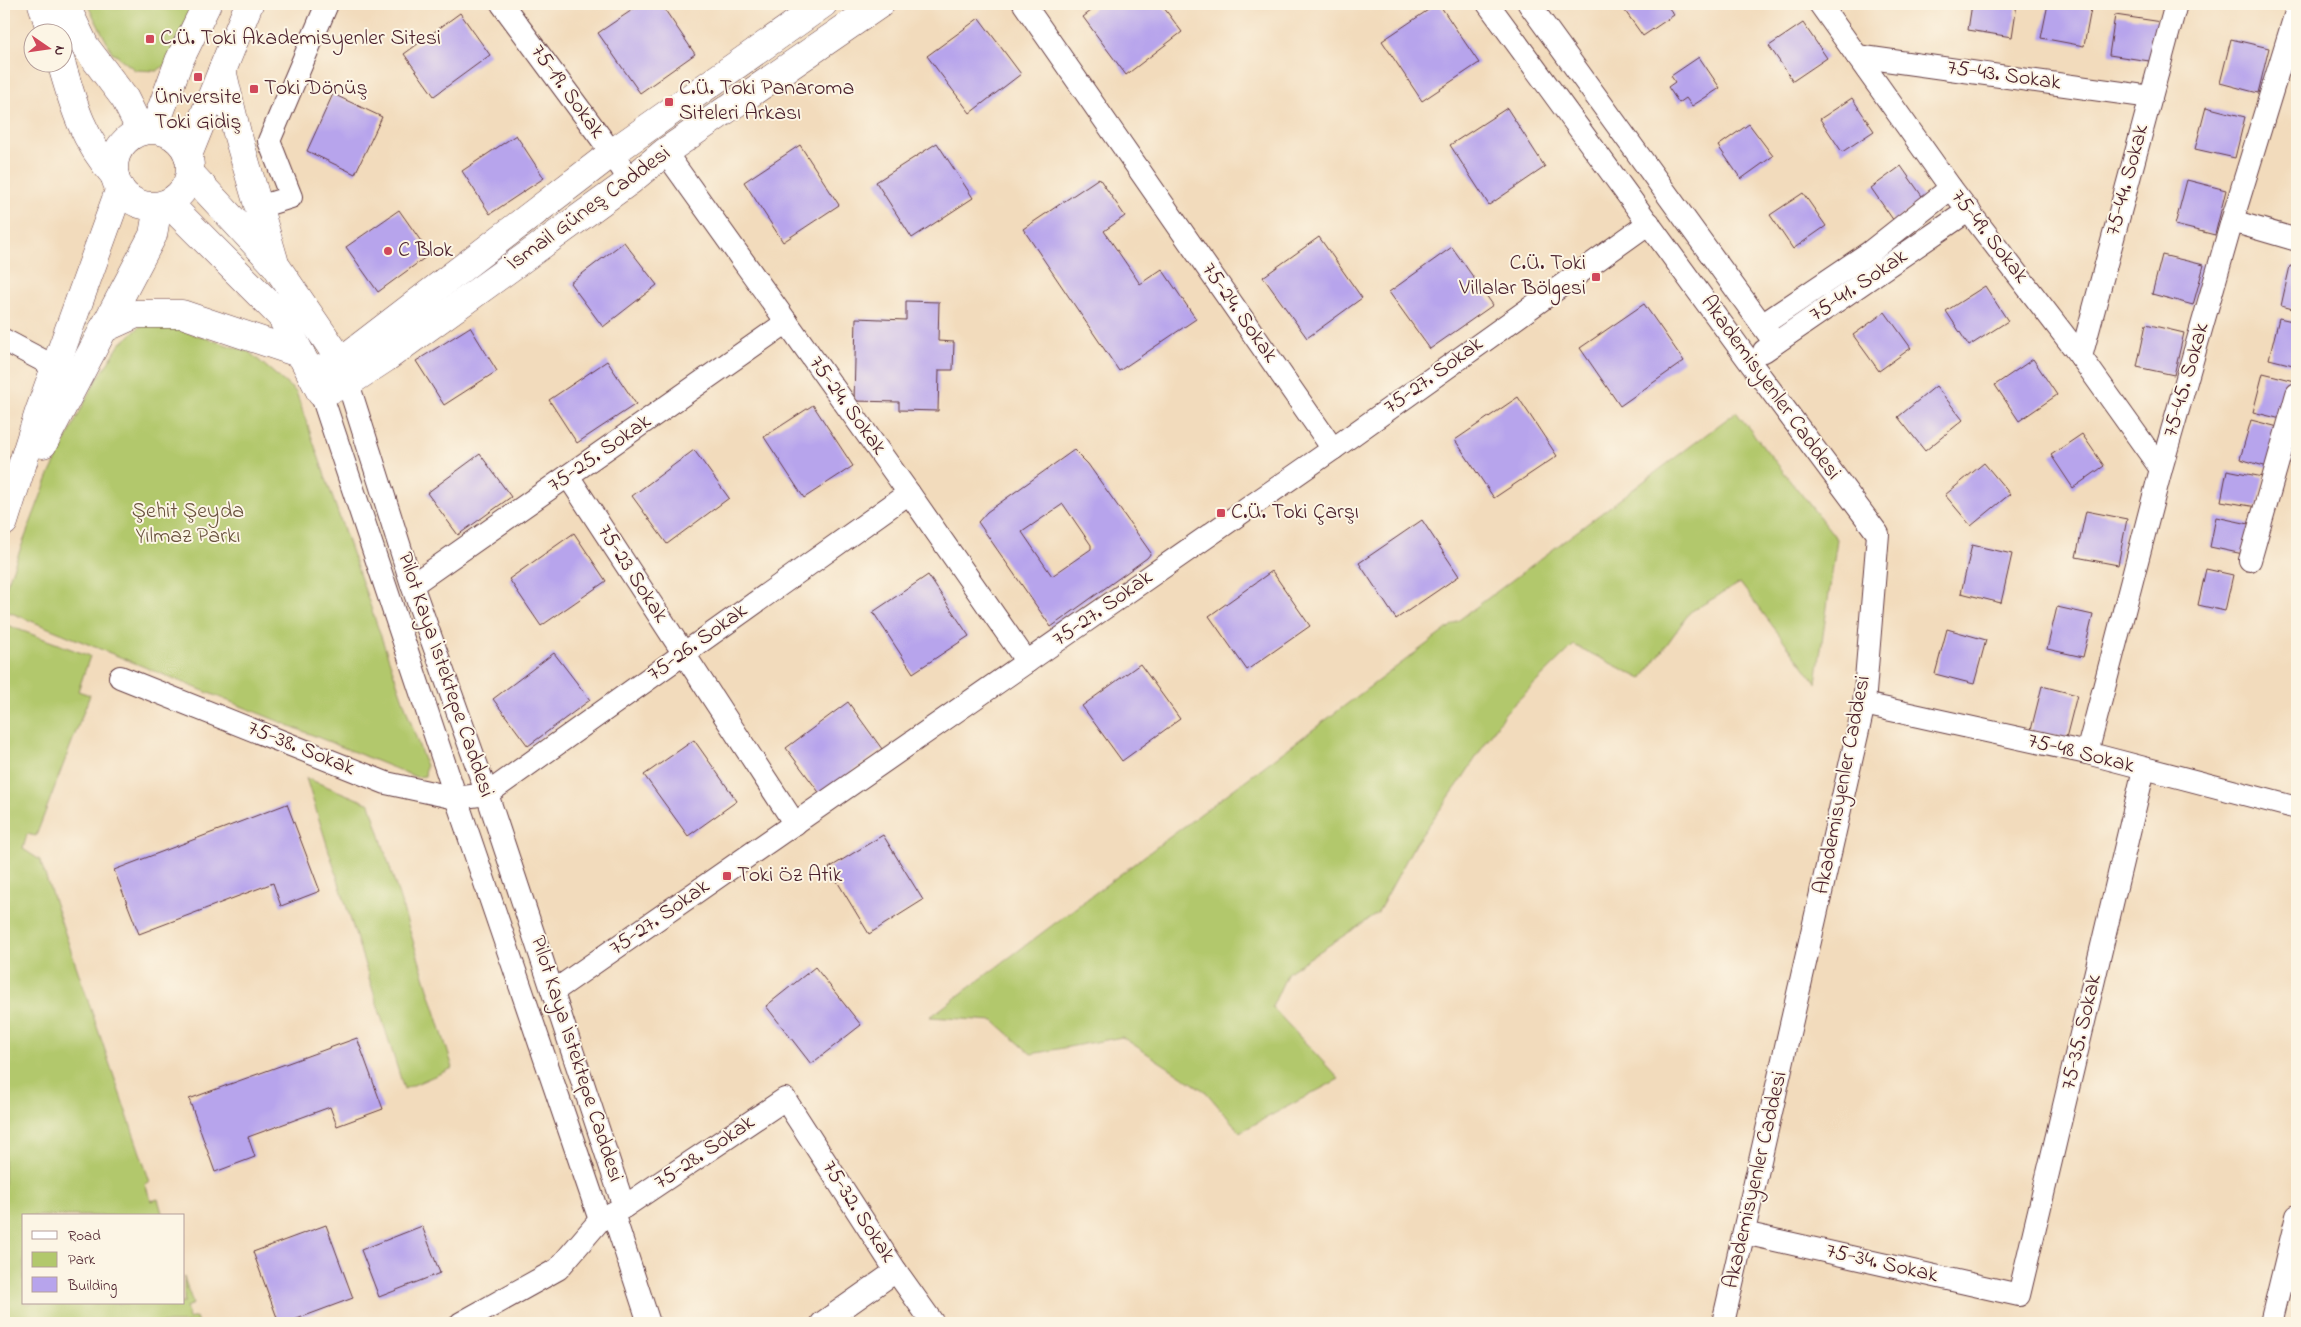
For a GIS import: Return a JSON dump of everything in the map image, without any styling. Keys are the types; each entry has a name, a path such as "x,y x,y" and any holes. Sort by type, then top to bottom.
{"street":[{"path":"42,4 48,22"},
{"path":"64,4 85,46 148,130"},
{"path":"148,130 207,4"},
{"path":"64,72 77,117 97,155 127,197 136,203 147,206 163,204 183,190 189,164 222,70 249,4"},
{"path":"259,207 291,197 269,141 328,4"},
{"name":"75-19. Sokak","path":"502,4 612,153 630,181"},
{"name":"İsmail Güneş Caddesi","path":"344,372 612,153 824,4"},
{"name":"İsmail Güneş Caddesi","path":"311,373 344,372 630,181 665,152 880,4"},
{"name":"75-24. Sokak","path":"1024,4 1333,449"},
{"name":"Akademisyenler Caddesi","path":"1488,4 1878,534 1864,704 1723,1323"},
{"name":"Akademisyenler Caddesi","path":"1529,4 1769,334"},
{"name":"75-49. Sokak","path":"1820,4 1951,188 1970,210 2080,357 2161,469"},
{"name":"75-44. Sokak","path":"2080,357 2176,4"},
{"path":"2286,4 2297,7"},
{"name":"75-45. Sokak","path":"2087,753 2161,469 2232,221 2297,7"},
{"name":"75-43. Sokak","path":"1857,56 2151,97"},
{"path":"222,70 237,133 276,266"},
{"path":"6,514 117,182 114,165 116,154 122,144 131,136 148,130 175,137 189,164"},
{"name":"75-24. Sokak","path":"665,152 909,492 1027,662"},
{"name":"Pilot Kaya İstektepe Caddesi","path":"189,164 276,266 344,372 412,586 487,794 554,991 613,1213"},
{"name":"75-41. Sokak","path":"1749,361 1769,334 1951,188"},
{"path":"6,514 153,236 163,204"},
{"name":"Pilot Kaya İstektepe Caddesi","path":"163,204 281,316 311,373 456,798 613,1213 649,1323"},
{"name":"75-41. Sokak","path":"1769,334 1970,210"},
{"path":"2232,221 2297,240"},
{"name":"75-27. Sokak","path":"554,991 1333,449 1649,223"},
{"path":"103,329 136,314 182,314 311,373"},
{"name":"75-25. Sokak","path":"412,586 787,322"},
{"path":"4,340 55,367"},
{"path":"2250,560 2297,394"},
{"name":"75-23 Sokak","path":"568,476 795,824"},
{"name":"75-26. Sokak","path":"487,794 909,492"},
{"name":"75-38. Sokak","path":"120,676 386,783 456,798 487,794"},
{"name":"75-48 Sokak","path":"1864,704 2087,753 2297,808"},
{"name":"75-35. Sokak","path":"2019,1295 2144,769"},
{"name":"75-28. Sokak","path":"461,1323 558,1269 613,1213 785,1099"},
{"name":"75-32. Sokak","path":"785,1099 896,1271 933,1323"},
{"path":"2271,1323 2297,1216"},
{"name":"75-34. Sokak","path":"1744,1232 2019,1295"},
{"path":"822,1323 896,1271"}],"green space":[{"path":"87,4 193,4 170,61 157,71 135,70 112,52"},
{"name":"Şehit Şeyda Yılmaz Parkı","path":"143,324 177,329 249,352 296,392 426,766 425,776 416,777 4,610 4,592 48,477 90,391 120,344"},
{"path":"1736,412 1837,539 1816,683 1740,583 1690,612 1642,679 1574,645 1505,713 1462,779 1415,844 1377,914 1288,972 1272,1007 1339,1079 1240,1132 1206,1092 1122,1037 1031,1054 994,1021 930,1017"},
{"path":"4,624 90,656 78,691 90,695 36,836 27,834 23,849 40,860 150,1182 145,1184 151,1201 158,1199 162,1214 22,1214 22,1304 185,1304 185,1280 193,1304 186,1307 189,1319 196,1317 198,1323 4,1323"},
{"path":"306,778 370,804 453,1068 404,1089"}],"building":[{"path":"641,4 661,4 695,54 640,93 598,33"},
{"path":"1100,4 1161,4 1182,32 1126,75 1083,17"},
{"path":"1439,4 1479,63 1422,101 1382,41"},
{"path":"1620,4 1666,4 1674,15 1643,36"},
{"path":"1972,4 2017,4 2012,37 1968,30"},
{"path":"2048,4 2062,4 2091,9 2084,46 2041,38"},
{"path":"460,13 490,55 434,96 404,54"},
{"path":"2115,15 2162,22 2156,62 2109,55"},
{"path":"979,18 1021,74 970,113 927,56"},
{"path":"1803,23 1827,58 1793,81 1769,46"},
{"path":"2231,39 2269,48 2258,93 2220,83"},
{"path":"1699,57 1720,88 1692,106 1686,98 1679,103 1668,87 1675,82 1671,76"},
{"path":"333,94 382,117 355,174 307,151"},
{"path":"1852,98 1874,131 1842,152 1820,119"},
{"path":"2206,107 2245,117 2235,158 2195,149"},
{"path":"1507,108 1545,167 1489,205 1450,145"},
{"path":"1749,124 1773,156 1741,179 1718,146"},
{"path":"516,135 544,178 490,214 462,171"},
{"path":"937,143 973,198 912,238 876,182"},
{"path":"800,145 839,205 783,242 744,182"},
{"path":"1901,166 1924,199 1894,221 1871,188"},
{"path":"1099,178 1125,216 1104,231 1140,284 1162,269 1196,319 1119,371 1023,229"},
{"path":"2187,180 2226,190 2215,235 2175,225"},
{"path":"1803,193 1826,226 1793,249 1770,215"},
{"name":"C Blok","path":"399,210 430,254 378,292 346,247"},
{"path":"1319,237 1362,298 1307,338 1263,277"},
{"path":"624,242 657,285 603,327 570,283"},
{"path":"1452,247 1493,305 1430,349 1389,292"},
{"path":"2162,255 2204,265 2193,305 2152,294"},
{"path":"2290,266 2297,267 2297,310 2281,306"},
{"path":"1985,286 2008,321 1969,346 1946,311"},
{"path":"906,301 939,302 938,341 954,342 953,370 939,370 938,411 899,410 899,402 854,401 856,318 906,320"},
{"path":"1644,304 1684,361 1620,406 1580,348"},
{"path":"1885,312 1911,348 1879,371 1853,335"},
{"path":"2279,318 2297,322 2297,366 2269,359"},
{"path":"2146,324 2184,333 2174,375 2137,367"},
{"path":"470,327 497,371 444,405 416,361"},
{"path":"2033,359 2057,395 2019,421 1995,385"},
{"path":"607,361 636,404 577,443 549,400"},
{"path":"2263,373 2295,381 2285,420 2253,412"},
{"path":"1936,386 1963,420 1925,451 1898,417"},
{"path":"1518,397 1557,456 1494,498 1455,440"},
{"path":"813,405 853,466 804,498 764,437"},
{"path":"2251,420 2282,428 2271,468 2240,459"},
{"path":"2082,434 2104,466 2073,488 2051,455"},
{"path":"694,450 729,498 667,544 632,496"},
{"path":"1074,450 1088,464 1151,553 1147,558 1051,627 978,522 987,512","holes":["1063,504 1091,545 1091,549 1052,576 1022,532"]},
{"path":"480,454 511,497 458,535 427,493"},
{"path":"1984,463 2010,494 1971,526 1945,495"},
{"path":"2227,470 2263,477 2257,507 2221,501"},
{"path":"2086,511 2127,519 2118,565 2076,557"},
{"path":"2216,517 2249,524 2243,554 2210,547"},
{"path":"1422,520 1459,576 1396,619 1359,563"},
{"path":"574,533 606,581 541,626 509,579"},
{"path":"1972,545 2012,554 2001,603 1961,593"},
{"path":"2206,569 2233,575 2225,611 2198,605"},
{"path":"1272,571 1310,626 1247,670 1209,616"},
{"path":"928,575 969,636 913,673 873,612"},
{"path":"2057,607 2093,615 2083,657 2047,649"},
{"path":"1947,629 1986,640 1974,684 1935,674"},
{"path":"554,653 590,700 528,746 493,699"},
{"path":"1140,664 1180,719 1122,761 1082,706"},
{"path":"2042,686 2077,695 2066,738 2031,730"},
{"path":"848,702 882,749 821,795 786,748"},
{"path":"694,740 737,801 688,836 644,775"},
{"path":"287,804 320,891 281,906 273,883 139,934 114,870"},
{"path":"883,835 923,900 869,934 829,868"},
{"path":"815,967 861,1025 811,1064 766,1006"},
{"path":"357,1038 383,1109 337,1126 330,1107 248,1137 255,1157 215,1172 189,1099"},
{"path":"326,1225 353,1298 286,1323 279,1323 253,1252"},
{"path":"422,1226 440,1273 379,1297 361,1250"}],"place":[{"name":"C.Ü. Toki Akademisyenler Sitesi","path":"150,39"},
{"name":"Üniversite Toki Gidiş","path":"198,77"},
{"name":"Toki Dönüş","path":"254,89"},
{"name":"C.Ü. Toki Panaroma Siteleri Arkası","path":"669,102"},
{"name":"C Blok","path":"388,251"},
{"name":"C.Ü. Toki Villalar Bölgesi","path":"1596,277"},
{"name":"C.Ü. Toki Çarşı","path":"1221,513"},
{"name":"Toki Öz Atik","path":"727,876"}]}
